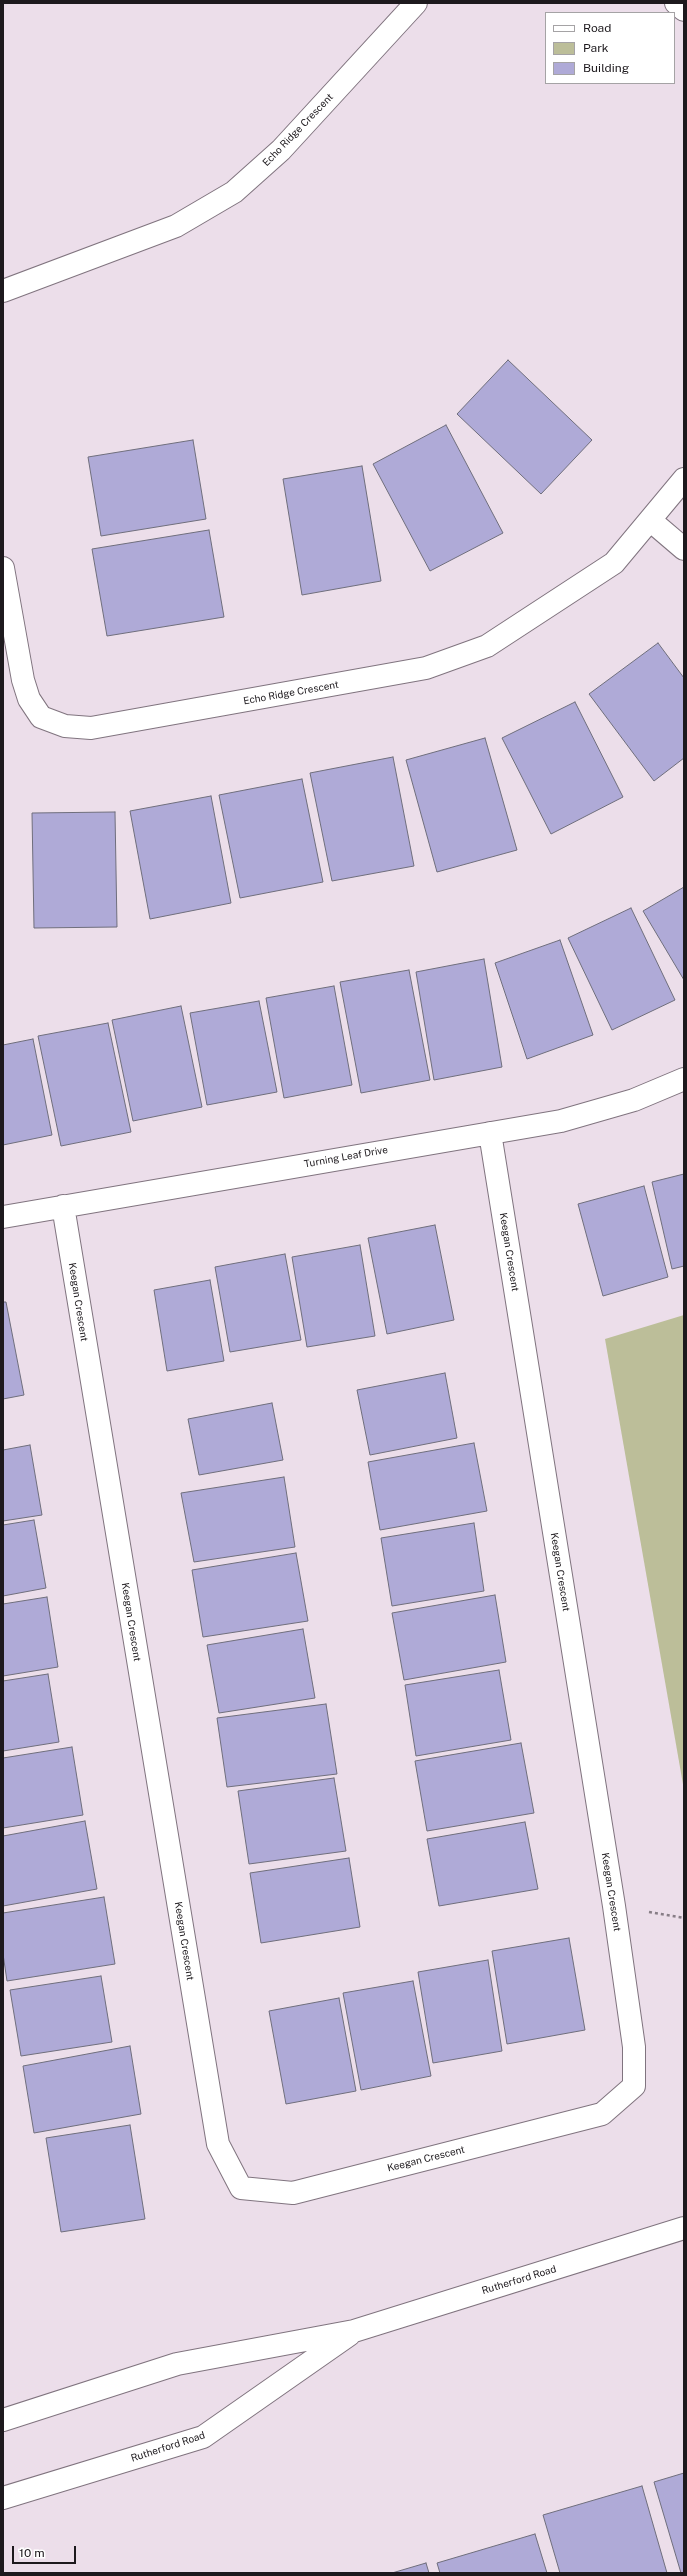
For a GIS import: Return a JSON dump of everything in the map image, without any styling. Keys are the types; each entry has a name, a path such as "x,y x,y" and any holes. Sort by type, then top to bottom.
{"street":[{"name":"Echo Ridge Crescent","path":"3,291 176,226 234,192 281,150 416,3"},
{"path":"676,3 684,10"},
{"name":"Echo Ridge Crescent","path":"3,568 23,680 29,699 41,717 65,726 91,728 426,668 488,646 614,563 684,479"},
{"path":"650,520 684,549"},
{"name":"Turning Leaf Drive","path":"3,1217 490,1133 597,1112 634,1100 684,1079"},
{"name":"Keegan Crescent","path":"63,1206 218,2144 241,2188 293,2193 602,2114 634,2086 634,2047 614,1906 490,1133"},
{"name":"Rutherford Road","path":"3,2420 177,2364 354,2331 684,2228"},
{"name":"Rutherford Road","path":"3,2498 203,2437 354,2331"}],"green space":[{"path":"684,1315 684,1790 605,1339"}],"building":[{"path":"508,360 592,440 541,494 457,414"},
{"path":"446,425 503,533 430,571 373,464"},
{"path":"193,440 206,519 101,536 88,457"},
{"path":"362,466 381,581 302,595 283,479"},
{"path":"209,530 224,617 107,636 92,549"},
{"path":"658,643 684,678 684,758 654,781 589,694"},
{"path":"575,702 623,797 551,834 502,738"},
{"path":"485,738 517,850 437,872 406,760"},
{"path":"393,757 414,866 332,881 310,773"},
{"path":"302,779 323,882 240,898 219,795"},
{"path":"211,796 231,903 150,919 130,811"},
{"path":"115,812 117,927 34,928 32,813"},
{"path":"684,887 684,980 643,911"},
{"path":"631,908 675,1000 612,1030 568,938"},
{"path":"560,940 593,1035 527,1059 495,963"},
{"path":"484,959 502,1067 434,1080 416,972"},
{"path":"409,970 430,1080 361,1093 340,982"},
{"path":"334,986 352,1085 284,1098 266,998"},
{"path":"259,1001 277,1092 207,1105 190,1013"},
{"path":"181,1006 202,1107 133,1121 112,1020"},
{"path":"108,1023 131,1132 61,1146 38,1036"},
{"path":"33,1039 52,1135 3,1145 3,1045"},
{"path":"684,1174 684,1266 672,1269 652,1182"},
{"path":"644,1186 668,1277 603,1296 578,1204"},
{"path":"435,1225 454,1320 387,1334 368,1238"},
{"path":"360,1245 375,1336 307,1347 292,1257"},
{"path":"285,1254 301,1340 230,1352 215,1267"},
{"path":"210,1280 224,1361 167,1371 154,1290"},
{"path":"3,1302 6,1302 24,1395 3,1399"},
{"path":"445,1373 457,1438 370,1455 357,1390"},
{"path":"272,1403 283,1460 199,1475 188,1419"},
{"path":"474,1443 487,1511 380,1530 368,1462"},
{"path":"30,1445 42,1515 3,1521 3,1450"},
{"path":"284,1477 295,1547 194,1562 181,1493"},
{"path":"34,1520 46,1588 3,1596 3,1525"},
{"path":"474,1523 484,1591 392,1606 381,1538"},
{"path":"296,1553 308,1621 203,1637 192,1570"},
{"path":"495,1595 506,1662 404,1680 392,1613"},
{"path":"47,1597 58,1667 3,1676 3,1604"},
{"path":"303,1629 315,1698 219,1713 207,1645"},
{"path":"499,1670 511,1740 416,1756 405,1685"},
{"path":"48,1674 59,1742 3,1751 3,1681"},
{"path":"326,1704 337,1774 227,1787 217,1718"},
{"path":"521,1743 534,1813 427,1831 415,1761"},
{"path":"72,1747 83,1815 3,1828 3,1758"},
{"path":"334,1778 346,1851 249,1864 238,1791"},
{"path":"85,1821 97,1889 3,1906 3,1836"},
{"path":"525,1822 538,1889 439,1906 427,1839"},
{"path":"349,1858 360,1927 261,1943 250,1873"},
{"path":"104,1897 115,1964 7,1981 3,1954 3,1913"},
{"path":"569,1938 585,2030 507,2044 492,1951"},
{"path":"488,1960 502,2051 433,2063 418,1972"},
{"path":"101,1976 112,2042 21,2056 10,1990"},
{"path":"413,1981 431,2076 361,2090 343,1993"},
{"path":"339,1998 356,2091 286,2104 269,2011"},
{"path":"130,2046 141,2114 34,2133 23,2066"},
{"path":"130,2125 145,2219 61,2232 46,2138"},
{"path":"684,2473 684,2573 681,2573 654,2482"},
{"path":"642,2486 667,2573 560,2573 543,2515"},
{"path":"535,2534 547,2573 440,2573 437,2563"},
{"path":"426,2563 429,2573 392,2573"}]}
